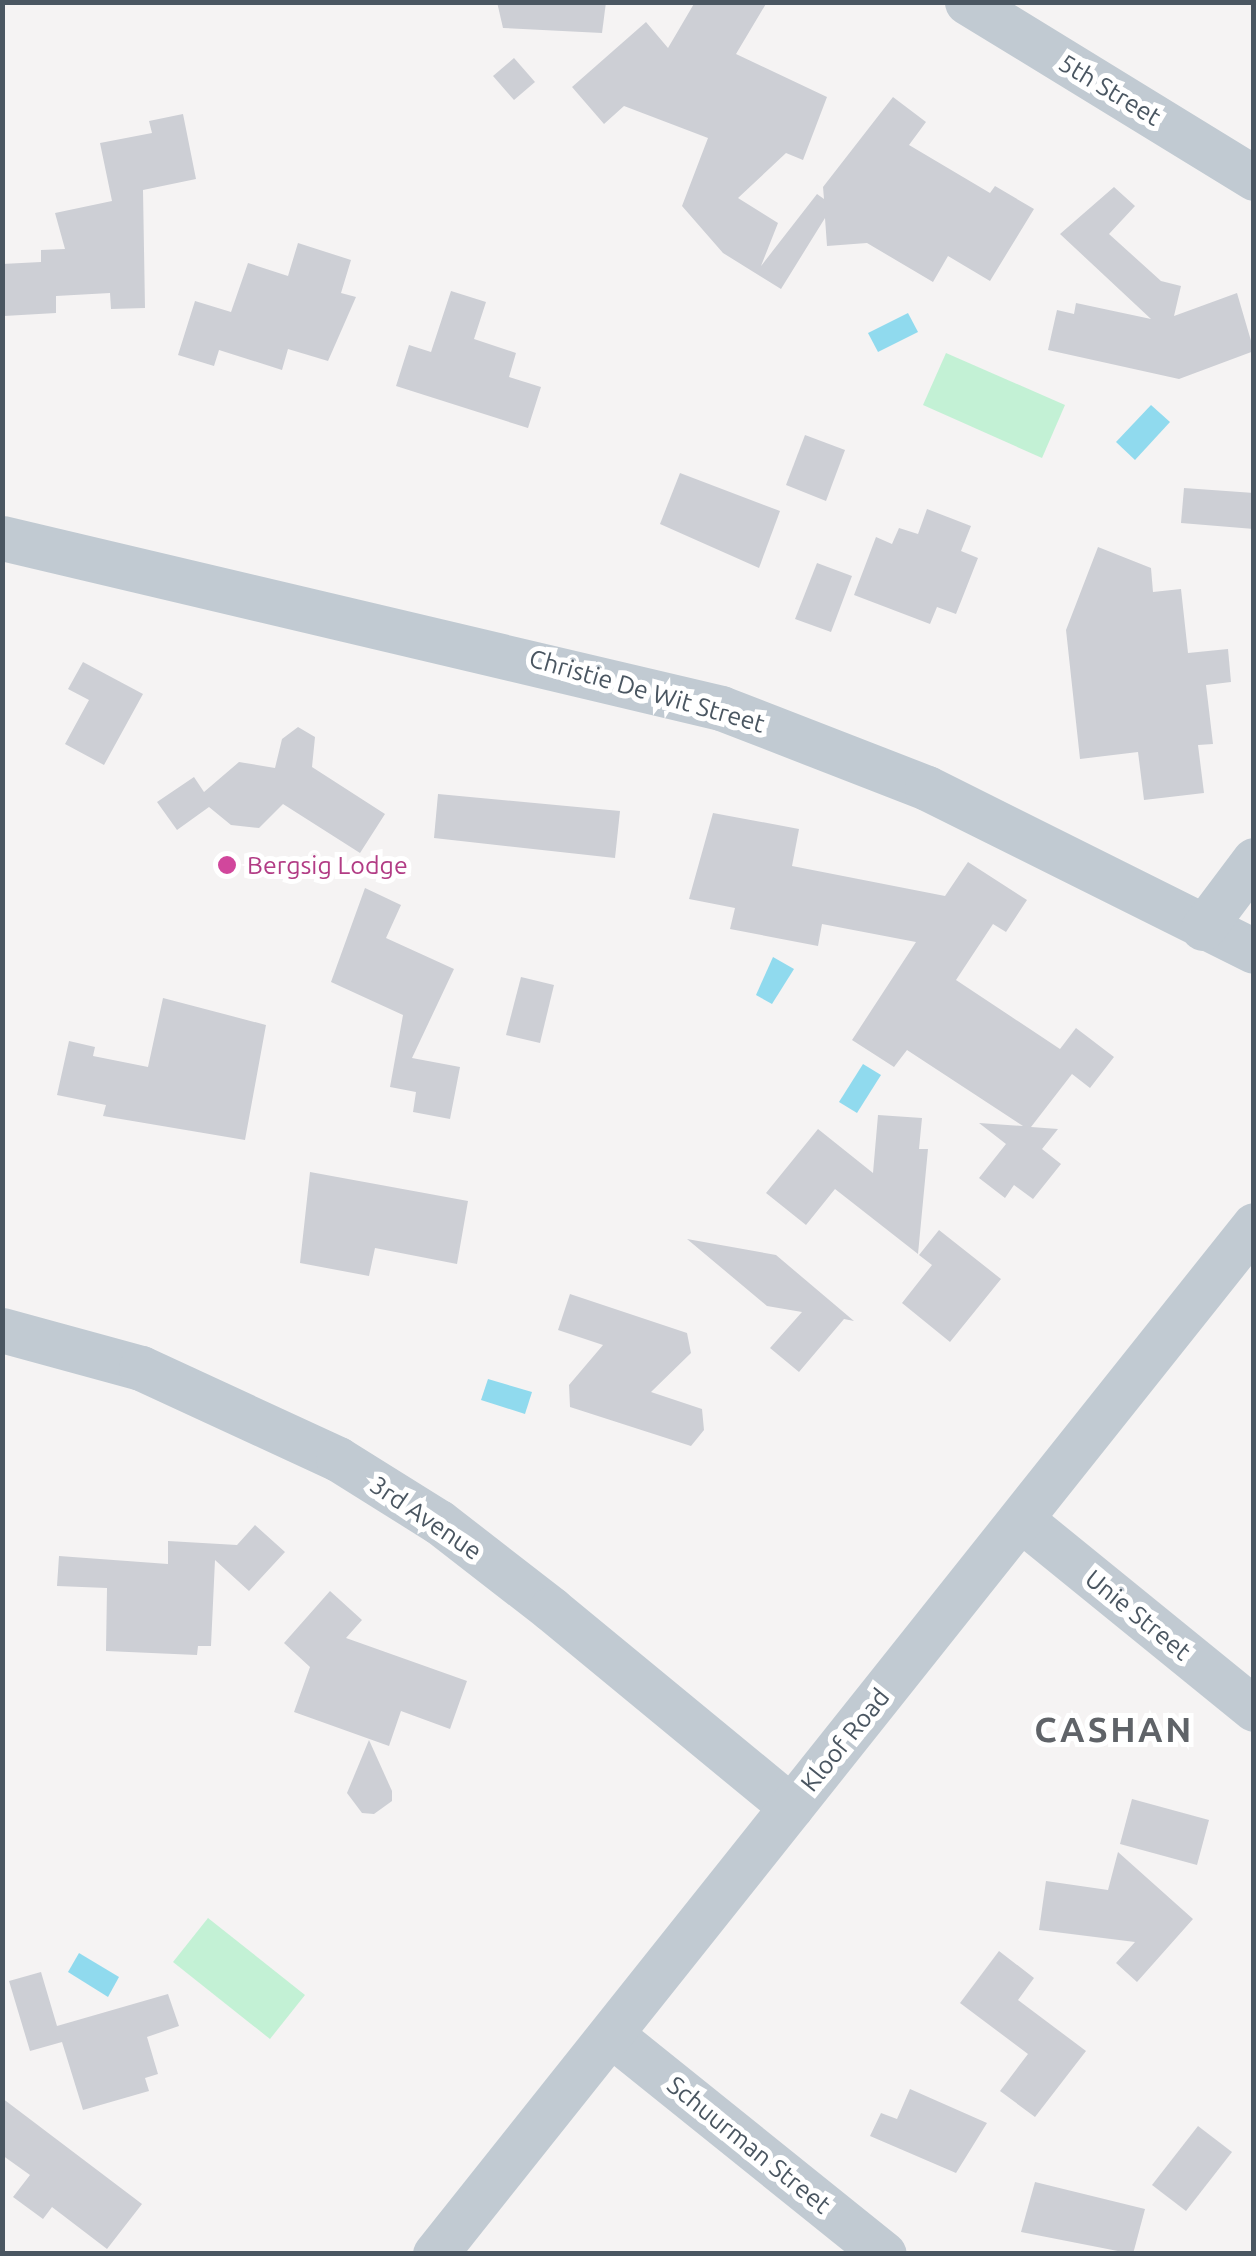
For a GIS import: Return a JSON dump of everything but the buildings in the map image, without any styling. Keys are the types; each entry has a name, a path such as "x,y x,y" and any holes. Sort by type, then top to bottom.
{"street":[{"name":"5th Street","path":"967,2 1254,178"},
{"name":"Christie De Wit Street","path":"2,538 721,708 927,788 1254,951"},
{"path":"1204,928 1254,860"},
{"name":"Kloof Road","path":"435,2254 614,2038 790,1807 1022,1521 1254,1225"},
{"name":"3rd Avenue","path":"2,1330 141,1368 338,1459 439,1522 551,1608 790,1807"},
{"name":"Unie Street","path":"1022,1521 1254,1709"},
{"name":"Schuurman Street","path":"614,2038 884,2254"}],"green space":[{"path":"946,353 1065,405 1042,458 923,405"},
{"path":"208,1918 305,1995 270,2039 173,1962"}],"water":[{"path":"908,313 918,332 878,352 868,333"},
{"path":"1151,405 1170,422 1135,460 1116,442"},
{"path":"773,957 794,969 772,1004 756,995"},
{"path":"863,1064 881,1075 857,1113 839,1102"},
{"path":"488,1379 532,1392 525,1414 481,1400"},
{"path":"79,1953 119,1977 108,1997 68,1972"}],"place":[{"name":"Bergsig Lodge","path":"227,865"}],"district":[{"name":"CASHAN","path":"1114,1729"}]}
